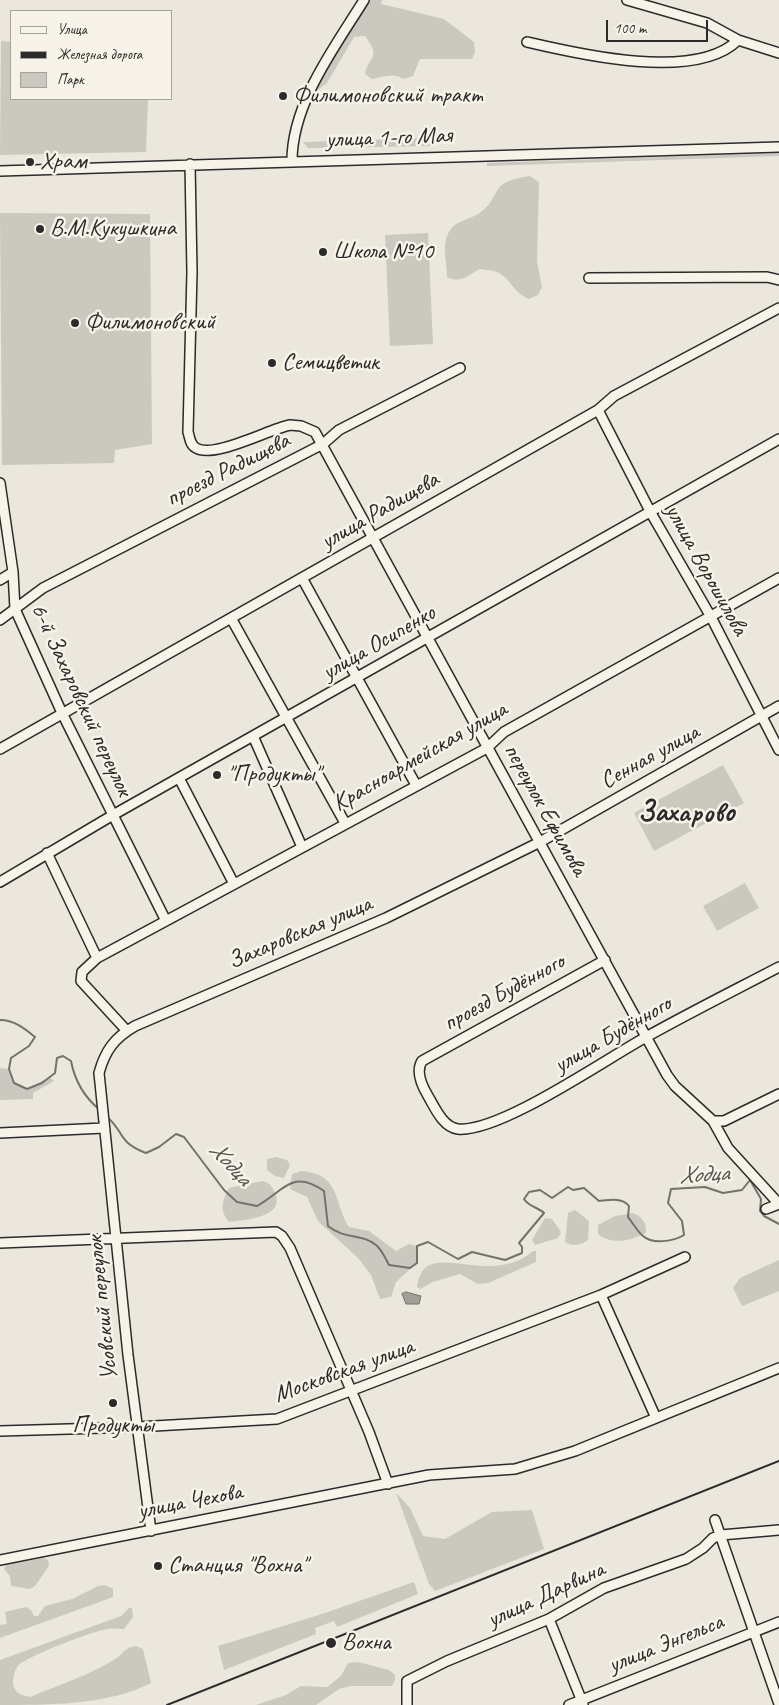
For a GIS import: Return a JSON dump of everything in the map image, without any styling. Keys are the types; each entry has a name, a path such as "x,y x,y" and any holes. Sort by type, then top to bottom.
{"street":[{"path":"292,161 292,151 304,105 329,56 364,0"},
{"path":"627,0 707,23 738,40 779,53"},
{"path":"527,42 603,58 654,62 699,58 730,48 738,40"},
{"name":"улица 1-го Мая","path":"0,171 779,147"},
{"name":"переулок Ефимова","path":"190,164 192,272 188,432 192,444 198,450 212,450 290,425 302,426 315,432 674,1086 713,1121 728,1148 779,1204"},
{"path":"589,278 767,277 779,280"},
{"name":"улица Радищева","path":"0,749 598,410 614,396 779,308"},
{"name":"проезд Радищева","path":"0,620 43,588 323,444 339,430 460,368"},
{"name":"улица Ворошилова","path":"598,410 651,513 711,617 779,750"},
{"name":"улица Осипенко","path":"0,882 47,852 112,815 651,513 779,439"},
{"name":"6-й Захаровский переулок","path":"0,483 13,572 15,609 62,713 166,921"},
{"path":"0,580 13,572"},
{"path":"302,578 416,785"},
{"name":"Красноармейская улица","path":"127,1031 82,981 82,972 97,958 487,748 504,732 779,578"},
{"path":"231,618 345,823"},
{"name":"Сенная улица","path":"540,842 779,706"},
{"path":"253,736 302,847"},
{"path":"179,778 234,884"},
{"name":"Захаровская улица","path":"99,1080 98,1073 106,1052 112,1043 127,1031 386,918 540,842"},
{"path":"47,852 97,958"},
{"name":"проезд Будённого","path":"463,1128 456,1129 446,1123 438,1112 419,1075 418,1067 422,1061 605,960"},
{"name":"улица Будённого","path":"463,1128 485,1124 527,1105 646,1036 779,967"},
{"name":"Усовский переулок","path":"99,1080 115,1238 151,1531"},
{"path":"713,1121 724,1121 779,1094"},
{"path":"0,1133 104,1123"},
{"path":"766,1209 779,1204"},
{"path":"0,1243 276,1232 282,1236 290,1248 352,1391 388,1484"},
{"name":"Московская улица","path":"0,1431 137,1427 277,1419 601,1295 685,1257"},
{"path":"601,1295 656,1418"},
{"name":"улица Чехова","path":"0,1560 429,1475 515,1469 575,1451 779,1368"},
{"path":"716,1520 779,1704"},
{"path":"721,1535 779,1530"},
{"name":"улица Дарвина","path":"407,1705 407,1681 447,1661 549,1619 604,1588 686,1560 713,1538 721,1535"},
{"path":"549,1619 583,1702"},
{"name":"улица Энгельса","path":"569,1705 583,1702 754,1630 779,1622"}],"green space":[{"path":"367,0 382,0 381,4 444,19 474,42 475,52 472,59 420,59 413,76 404,79 392,75 372,79 365,74 374,53 373,49 365,36 354,37 327,83 315,92"},
{"path":"1,41 10,42 10,100 148,100 146,152 0,155"},
{"path":"426,138 431,146 308,148 303,142"},
{"path":"779,153 779,156 487,166 487,163"},
{"path":"530,176 539,182 537,261 542,287 538,295 529,299 516,290 503,276 492,271 480,269 457,280 447,277 445,243 452,228 459,222 473,217 486,208 501,186 507,182"},
{"name":"Филимоновский","path":"0,213 150,214 152,444 115,450 114,463 2,465"},
{"path":"428,233 433,344 390,346 385,235"},
{"path":"723,765 744,803 654,851 634,813"},
{"path":"745,883 759,908 717,931 703,906"},
{"path":"0,1068 9,1069 14,1083 27,1089 49,1077 54,1081 33,1093 33,1099 0,1100"},
{"path":"276,1157 287,1160 290,1165 284,1178 275,1176 267,1170 267,1159"},
{"path":"301,1171 314,1173 330,1183 349,1227 369,1231 396,1251 409,1244 417,1246 417,1263 396,1282 391,1297 380,1299 371,1275 359,1259 318,1221 307,1197 290,1189 292,1174"},
{"path":"262,1181 268,1183 275,1193 277,1201 274,1208 269,1213 253,1219 229,1222 224,1213 223,1205 229,1188"},
{"path":"575,1210 589,1221 588,1240 574,1245 565,1242 568,1213"},
{"path":"633,1213 643,1220 646,1226 646,1233 622,1241 610,1240 598,1234 598,1225 615,1216"},
{"path":"545,1218 552,1219 561,1232 558,1238 535,1245 532,1240"},
{"path":"536,1251 536,1262 488,1283 478,1284 460,1274 433,1282 420,1289 417,1287 419,1277 424,1269 433,1264 444,1262 487,1266 503,1265 518,1260"},
{"path":"779,1260 779,1291 742,1306 733,1288 740,1278"},
{"path":"396,1493 410,1508 423,1536 445,1539 492,1512 532,1510 544,1549 435,1591 429,1584"},
{"path":"43,1558 48,1560 49,1566 35,1586 30,1589 11,1586 10,1576 4,1569 6,1565"},
{"path":"414,1582 418,1594 337,1627 334,1621 315,1628 316,1634 224,1670 218,1646 319,1615"},
{"path":"105,1585 113,1589 113,1597 0,1638 0,1625 7,1624 5,1612 26,1607 31,1610 34,1616 38,1616 45,1606 72,1599 98,1586"},
{"path":"129,1608 132,1608 133,1617 124,1629 110,1629 89,1634 33,1657 18,1666 13,1684 19,1694 30,1697 96,1670 117,1658 127,1649 136,1646 143,1649 151,1683 117,1696 98,1700 58,1704 0,1705 0,1660 121,1616"},
{"path":"358,1662 389,1670 395,1675 392,1686 350,1686 339,1689 316,1705 256,1705 286,1695 301,1686 327,1687 341,1676 348,1663"}],"shaded area":[{"path":"406,1292 421,1296 419,1304 406,1304 402,1294"}],"waterway":[{"name":"Ходца","path":"0,1020 14,1023 35,1037 29,1046 11,1058 9,1069 14,1083 27,1089 42,1083 55,1073 57,1058 63,1056 71,1061 81,1088 89,1100 100,1110"},
{"name":"Ходца","path":"107,1117 130,1145 146,1153 159,1147 176,1134 184,1137 224,1190 237,1202 257,1206 289,1184 304,1182 313,1185 324,1191 328,1226 341,1233 371,1241 380,1249 389,1265 410,1268 417,1263 417,1246 428,1242 458,1259 472,1252 505,1260 522,1253 522,1247 519,1243 544,1213 528,1204 524,1199 529,1192 540,1190 552,1198 568,1187 573,1190 584,1188 599,1201 623,1201 629,1206 628,1217 641,1234 647,1239 664,1241 684,1235 682,1221 668,1203 671,1189 705,1187 723,1193 742,1190 750,1180 761,1199 760,1211 764,1216 779,1224"}],"railway":[{"path":"167,1705 779,1461"}],"place":[{"name":"Филимоновский тракт","path":"283,96"},
{"name":"Храм","path":"30,162"},
{"name":"В.М.Кукушкина","path":"40,229"},
{"name":"Школа №10","path":"323,252"},
{"name":"Филимоновский","path":"75,323"},
{"name":"Семицветик","path":"272,363"},
{"name":"\"Продукты\"","path":"217,775"},
{"name":"Продукты","path":"113,1403"},
{"name":"Станция \"Вохна\"","path":"158,1566"},
{"name":"Вохна","path":"331,1643"}],"district":[{"name":"Захарово","path":"686,813"}]}
